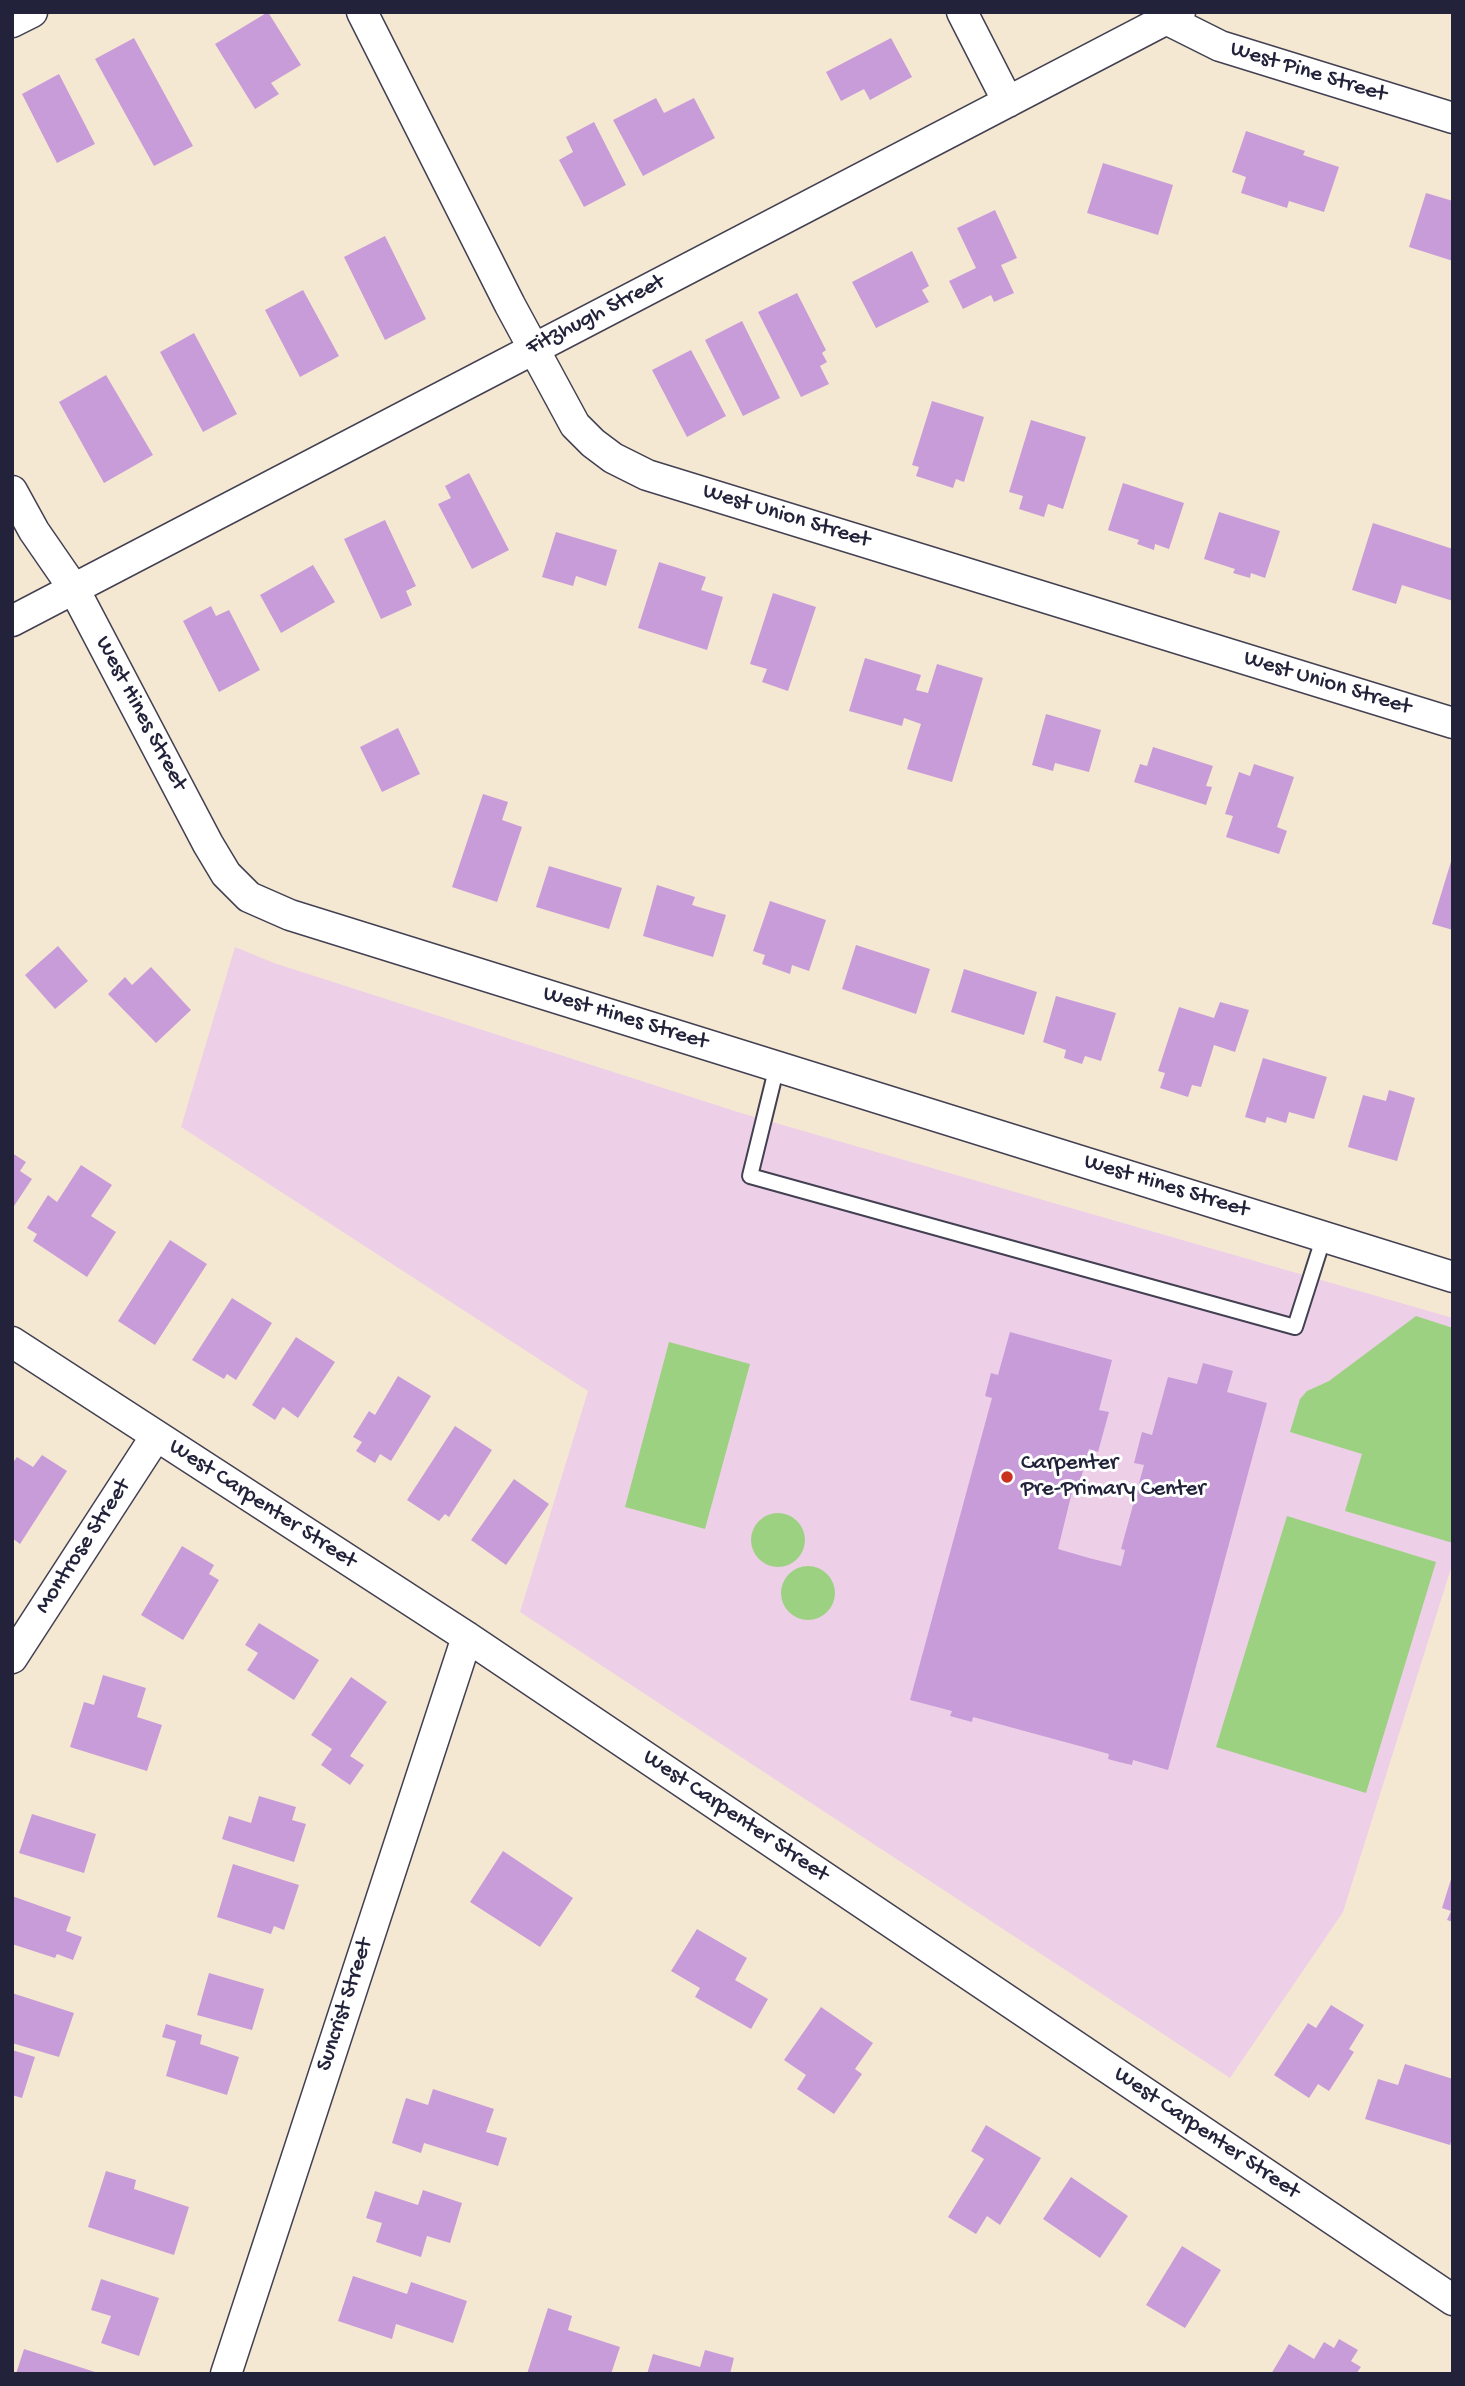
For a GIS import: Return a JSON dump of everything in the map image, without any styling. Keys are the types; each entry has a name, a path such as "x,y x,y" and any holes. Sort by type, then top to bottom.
{"street":[{"path":"12,22 32,12"},
{"name":"West Union Street","path":"362,12 575,425 613,458 647,475 1453,723"},
{"path":"962,12 1008,102"},
{"name":"Fitzhugh Street","path":"12,621 1173,16"},
{"name":"West Pine Street","path":"1173,16 1220,46 1453,118"},
{"name":"West Hines Street","path":"12,491 34,531 74,589 208,844 226,874 249,897 290,915 1453,1277"},
{"name":"West Carpenter Street","path":"12,1342 467,1637 1453,2300"},
{"name":"Montrose Street","path":"12,1658 156,1436"},
{"name":"Suncrist Street","path":"226,2374 467,1637"}],"lane":[{"path":"777,1066 750,1176 1294,1327 1324,1236"}],"shaded area":[{"name":"Carpenter Pre-Primary Center","path":"235,947 274,963 741,1113 1453,1318 1453,1562 1343,1912 1230,2078 520,1612 588,1391 181,1127"}],"green space":[{"path":"1416,1316 1453,1328 1453,1543 1345,1511 1362,1454 1290,1432 1300,1399 1307,1391 1329,1381"},
{"path":"669,1342 750,1364 705,1529 625,1507"},
{"path":"783,1513 793,1517 801,1525 805,1540 801,1555 793,1563 773,1567 763,1563 755,1555 751,1535 755,1525 763,1517"},
{"path":"1287,1516 1436,1562 1366,1793 1216,1747"},
{"path":"808,1566 827,1574 835,1593 827,1612 808,1620 789,1612 781,1593 789,1574"}],"building":[{"path":"268,12 301,65 271,83 279,94 255,109 215,44"},
{"path":"134,38 193,146 154,166 95,59"},
{"path":"891,38 912,77 870,100 864,89 841,101 826,72"},
{"path":"59,74 95,144 57,163 22,94"},
{"path":"656,98 664,113 694,98 715,138 643,176 613,120"},
{"path":"594,122 626,185 584,207 559,160 573,152 566,137"},
{"path":"1246,131 1305,151 1303,155 1339,167 1324,212 1289,201 1287,208 1241,193 1246,177 1232,172"},
{"path":"1103,163 1173,185 1158,235 1087,213"},
{"path":"1426,193 1453,201 1453,261 1409,247"},
{"path":"995,210 1017,258 1001,265 1014,293 994,302 991,295 963,309 949,281 976,268 957,228"},
{"path":"385,236 426,319 385,340 344,257"},
{"path":"912,251 929,286 922,290 929,302 876,328 852,282"},
{"path":"303,290 339,356 300,377 265,310"},
{"path":"797,293 826,350 822,353 827,362 820,366 829,384 801,397 758,312"},
{"path":"742,321 780,398 743,416 705,340"},
{"path":"194,333 237,414 203,432 160,352"},
{"path":"691,350 726,416 687,437 652,370"},
{"path":"106,375 153,455 104,483 59,402"},
{"path":"932,401 984,417 964,482 956,479 953,488 916,476 919,467 912,465"},
{"path":"1031,420 1086,437 1063,509 1048,504 1044,517 1019,509 1023,496 1009,492"},
{"path":"469,473 509,550 472,569 438,504 451,498 445,486"},
{"path":"1123,483 1184,503 1169,549 1155,544 1154,550 1137,544 1139,540 1108,530"},
{"path":"1219,512 1280,531 1265,578 1251,573 1250,578 1233,573 1235,569 1204,559"},
{"path":"385,520 416,586 406,591 412,605 381,619 344,539"},
{"path":"1373,523 1453,549 1453,601 1402,585 1396,604 1352,590"},
{"path":"556,532 617,550 606,586 576,576 573,586 542,577"},
{"path":"659,562 706,577 701,590 723,597 707,650 638,628"},
{"path":"313,565 335,602 281,633 260,595"},
{"path":"773,593 816,607 788,691 762,682 767,669 750,664"},
{"path":"211,606 216,616 229,610 260,670 219,692 183,621"},
{"path":"865,658 921,675 916,690 928,693 937,664 983,678 952,782 907,769 921,724 904,718 902,726 849,711"},
{"path":"1046,714 1101,730 1089,772 1055,763 1053,771 1032,765"},
{"path":"398,728 420,774 382,792 360,747"},
{"path":"1153,747 1213,766 1206,786 1212,787 1206,805 1134,782 1140,764 1147,766"},
{"path":"1254,764 1294,777 1277,827 1287,831 1279,854 1226,837 1233,816 1225,814 1239,772 1250,776"},
{"path":"483,794 508,802 502,820 522,827 497,902 452,887"},
{"path":"1453,855 1453,930 1432,924"},
{"path":"549,866 622,888 609,929 536,907"},
{"path":"657,885 695,897 692,905 726,915 713,957 643,936"},
{"path":"770,901 826,920 809,971 792,965 790,974 762,964 765,955 753,951"},
{"path":"856,945 930,969 916,1014 842,989"},
{"path":"58,946 88,981 55,1009 25,975"},
{"path":"151,967 191,1010 156,1043 108,994 125,977 132,985"},
{"path":"964,969 1037,992 1024,1035 951,1012"},
{"path":"1056,996 1116,1013 1101,1061 1085,1056 1082,1064 1064,1058 1066,1050 1043,1042"},
{"path":"1220,1002 1249,1010 1235,1052 1214,1045 1201,1087 1192,1085 1188,1097 1160,1088 1165,1073 1158,1071 1179,1007 1214,1018"},
{"path":"1263,1058 1327,1077 1314,1119 1289,1112 1286,1123 1267,1117 1265,1123 1245,1117"},
{"path":"1389,1090 1415,1098 1397,1161 1348,1147 1363,1095 1386,1101"},
{"path":"12,1153 26,1162 20,1171 32,1179 12,1209"},
{"path":"81,1165 112,1185 91,1216 116,1232 87,1277 33,1241 37,1234 27,1228 48,1195 57,1202"},
{"path":"170,1240 207,1264 155,1345 118,1321"},
{"path":"232,1298 272,1323 236,1380 227,1374 224,1379 192,1360"},
{"path":"1010,1332 1112,1360 1099,1410 1109,1412 1098,1452 1089,1449 1077,1493 1072,1492 1058,1549 1089,1558 1121,1566 1125,1550 1121,1549 1144,1465 1134,1463 1142,1432 1152,1435 1168,1377 1197,1384 1203,1363 1233,1371 1227,1392 1267,1403 1168,1770 1133,1760 1132,1765 1119,1762 1108,1759 1109,1754 973,1717 972,1722 950,1716 952,1711 910,1700 992,1398 985,1396 991,1373 998,1375"},
{"path":"296,1337 335,1362 298,1418 283,1407 275,1420 252,1405"},
{"path":"398,1376 431,1396 391,1461 380,1454 375,1463 356,1451 362,1442 353,1437 369,1411 375,1415"},
{"path":"455,1426 492,1450 449,1517 445,1514 439,1521 407,1500"},
{"path":"42,1455 67,1471 20,1544 12,1538 12,1464 17,1457 33,1467"},
{"path":"514,1479 549,1504 506,1565 471,1540"},
{"path":"182,1546 214,1565 209,1574 219,1580 183,1640 141,1615"},
{"path":"259,1623 319,1660 294,1700 247,1670 258,1653 245,1645"},
{"path":"103,1675 146,1688 137,1717 162,1725 147,1771 70,1747 84,1702 94,1705"},
{"path":"351,1677 387,1702 350,1756 364,1765 350,1785 321,1765 332,1749 311,1735"},
{"path":"259,1796 296,1807 292,1820 306,1824 294,1862 222,1839 229,1816 251,1823"},
{"path":"32,1814 96,1834 84,1873 19,1853"},
{"path":"503,1851 573,1898 540,1947 470,1902"},
{"path":"233,1864 299,1885 284,1930 274,1926 271,1934 217,1917"},
{"path":"1452,1876 1453,1922 1447,1920 1451,1911 1442,1908"},
{"path":"12,1896 71,1917 66,1931 82,1937 73,1960 57,1954 55,1958 12,1944"},
{"path":"697,1929 747,1958 735,1980 768,1999 751,2029 695,1997 700,1988 671,1971"},
{"path":"209,1973 264,1989 252,2030 197,2015"},
{"path":"12,1993 74,2013 59,2057 12,2043"},
{"path":"1331,2005 1364,2025 1349,2049 1354,2052 1329,2091 1318,2084 1309,2098 1274,2075 1308,2023 1316,2028"},
{"path":"821,2007 873,2043 855,2069 862,2074 834,2114 797,2089 806,2075 784,2060"},
{"path":"166,2024 202,2035 200,2044 239,2057 227,2095 166,2076 176,2041 162,2037"},
{"path":"12,2050 35,2057 22,2098 12,2095"},
{"path":"1405,2064 1453,2079 1453,2135 1450,2145 1365,2119 1378,2079 1398,2085"},
{"path":"433,2089 494,2109 486,2132 507,2138 498,2166 424,2143 421,2153 392,2143 406,2098 428,2105"},
{"path":"986,2125 1041,2158 1000,2225 987,2216 976,2234 948,2217 984,2159 971,2151"},
{"path":"106,2171 136,2180 134,2189 189,2207 174,2255 88,2227"},
{"path":"1071,2177 1128,2216 1100,2258 1043,2219"},
{"path":"423,2190 462,2203 450,2243 427,2236 421,2257 376,2242 382,2223 366,2218 375,2191 418,2205"},
{"path":"1182,2246 1221,2270 1185,2328 1146,2305"},
{"path":"353,2276 407,2294 411,2282 467,2301 453,2343 396,2324 392,2339 338,2321"},
{"path":"101,2279 159,2298 139,2356 101,2343 111,2316 91,2310"},
{"path":"548,2308 572,2316 568,2330 620,2347 611,2374 527,2374"},
{"path":"1339,2339 1358,2350 1351,2361 1361,2367 1356,2374 1271,2374 1289,2344 1314,2359 1324,2342 1334,2348"},
{"path":"24,2349 98,2373 98,2374 16,2374"},
{"path":"705,2350 734,2358 730,2374 647,2374 653,2354 700,2367"}],"place":[{"name":"Carpenter Pre-Primary Center","path":"1007,1477"}]}
